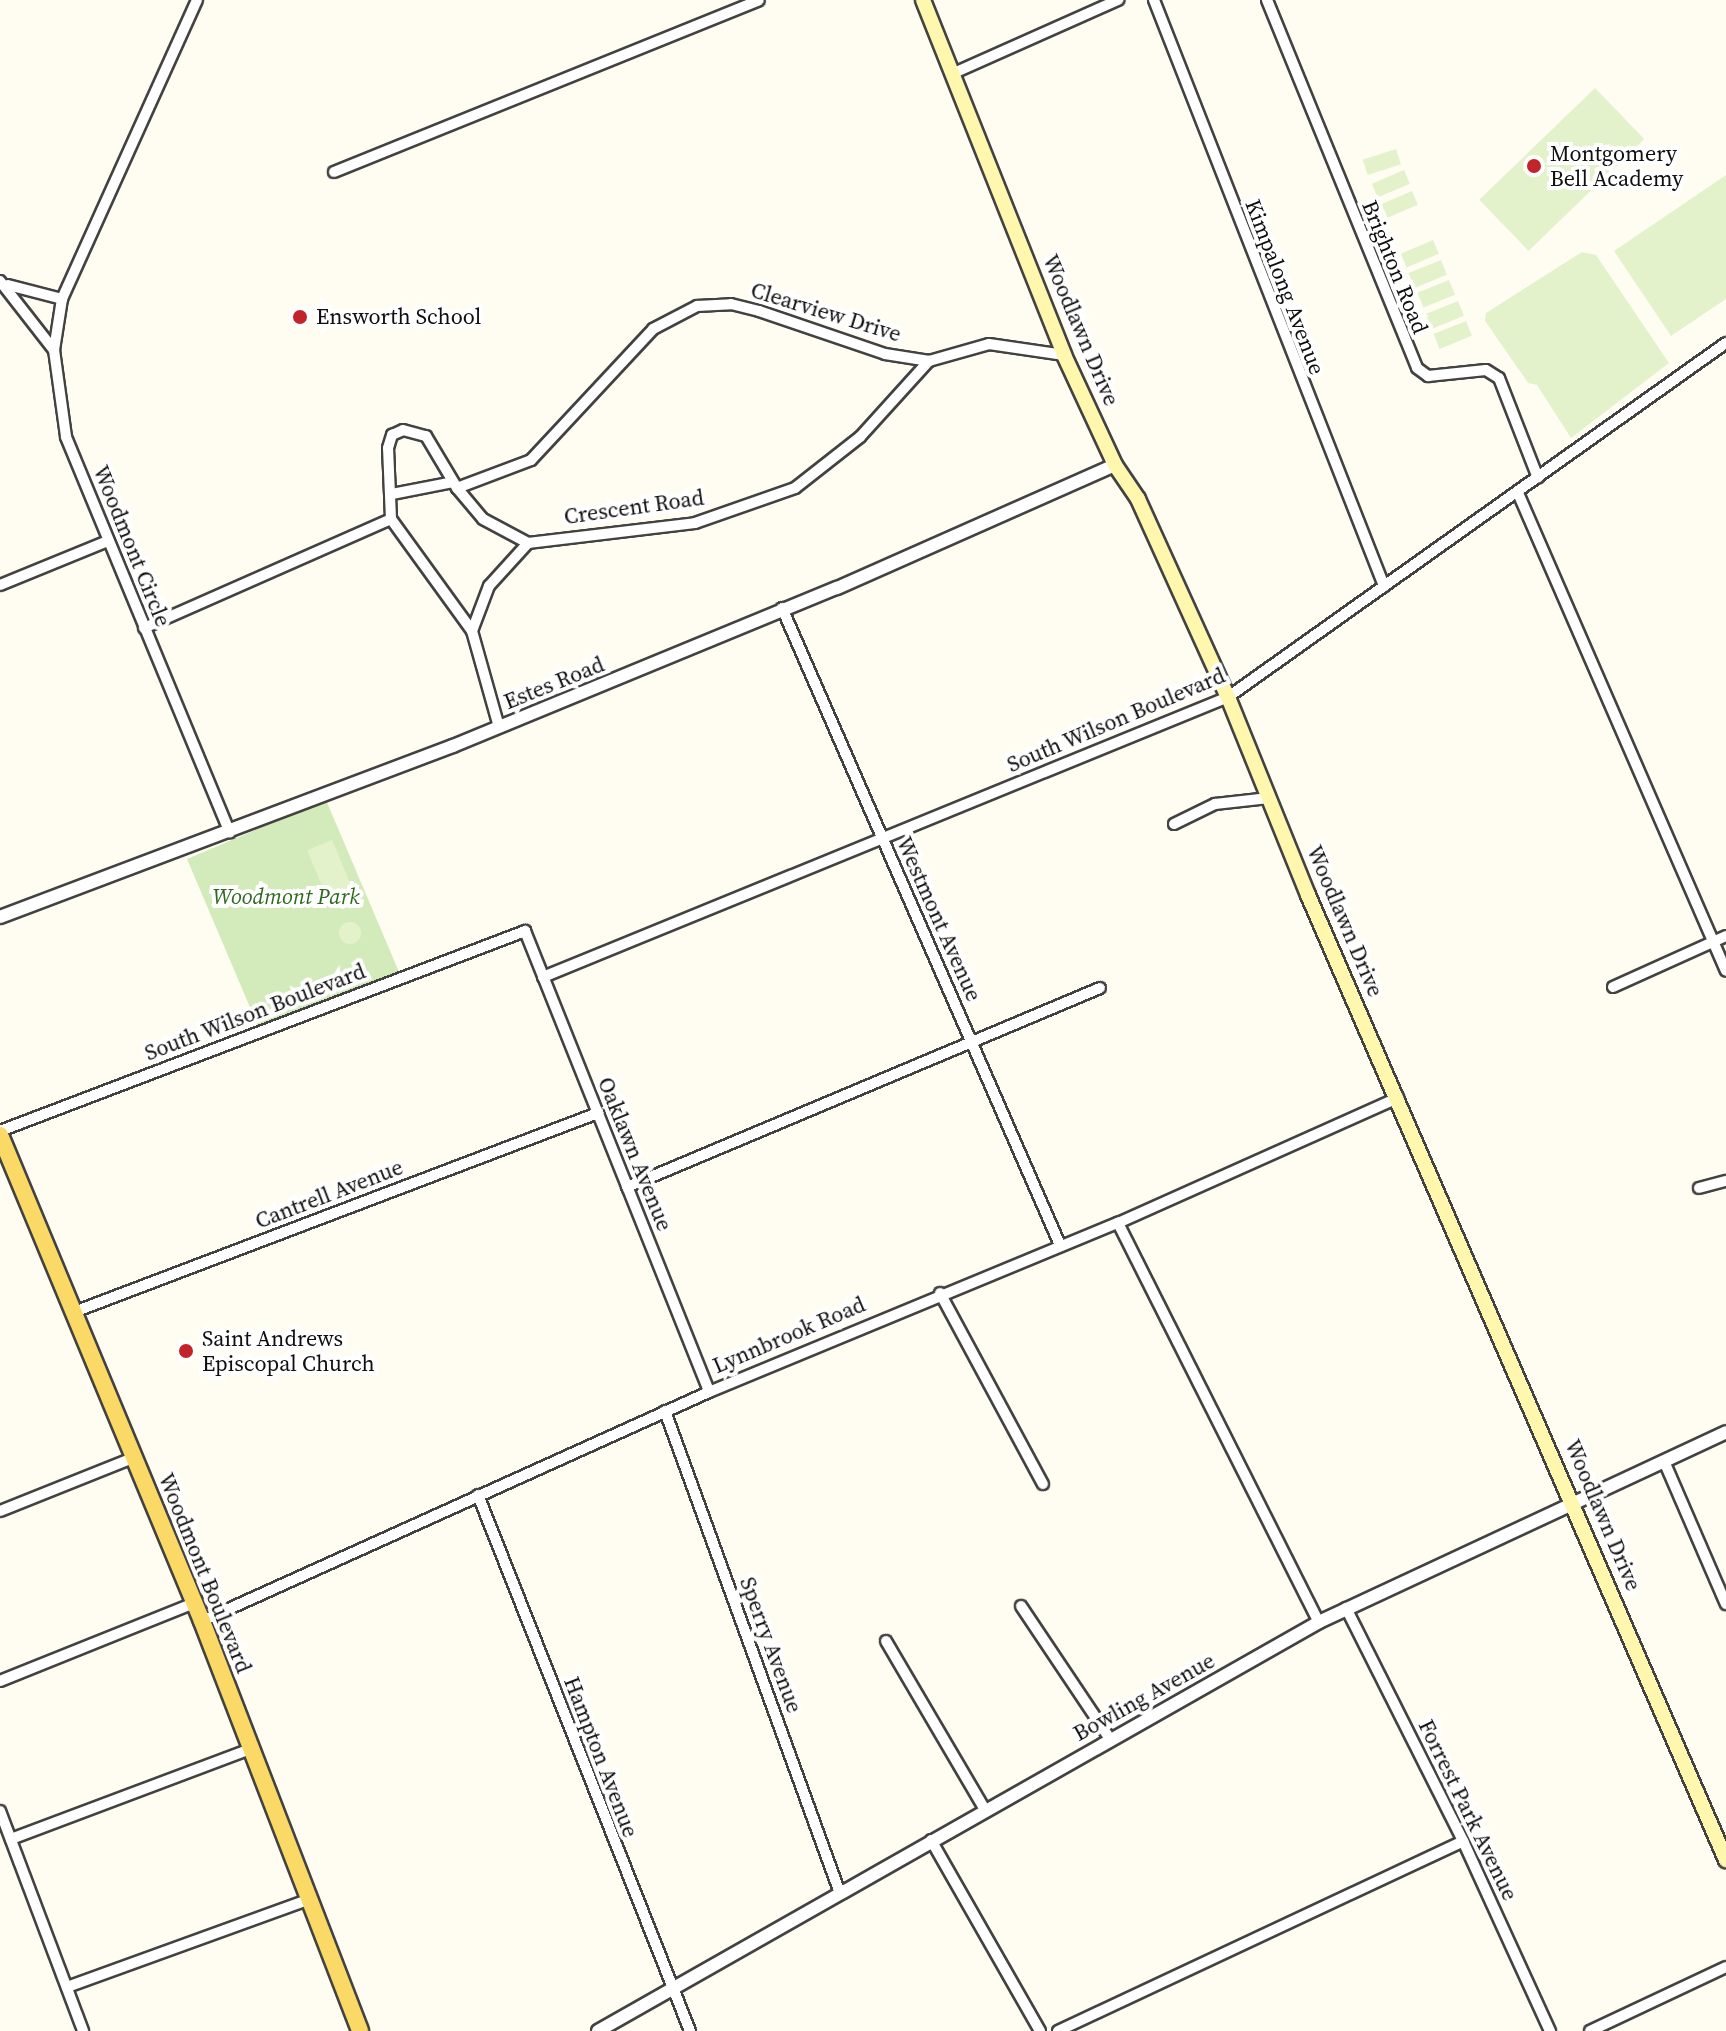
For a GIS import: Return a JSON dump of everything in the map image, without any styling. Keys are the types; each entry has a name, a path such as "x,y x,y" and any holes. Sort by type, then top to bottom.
{"main road":[{"name":"Woodlawn Drive","path":"923,0 1064,355 1115,465 1138,499 1228,697 1726,1860"},
{"name":"Woodmont Boulevard","path":"0,1133 202,1621 360,2031"}],"street":[{"path":"54,350 62,299 197,0"},
{"path":"334,172 759,0"},
{"path":"954,73 1118,0"},
{"name":"Kimpalong Avenue","path":"1154,0 1384,586"},
{"name":"Brighton Road","path":"1267,0 1417,368 1428,376 1486,370 1499,378 1538,478"},
{"path":"4,283 62,299"},
{"name":"Woodmont Circle","path":"4,283 54,350 66,437 230,832"},
{"name":"Clearview Drive","path":"392,494 455,485 531,460 653,329 697,306 731,304 885,354 929,361 989,344 1064,355"},
{"name":"South Wilson Boulevard","path":"543,977 1228,697 1726,343"},
{"name":"Crescent Road","path":"528,543 695,523 795,488 860,437 929,361"},
{"path":"472,631 489,586 528,543 483,519 455,485 426,436 403,430 392,435 388,448 391,519 472,631 499,727"},
{"name":"Estes Road","path":"0,917 230,832 499,727 1115,465"},
{"path":"1518,493 1726,971"},
{"path":"144,628 391,519"},
{"path":"0,585 108,541"},
{"name":"Westmont Avenue","path":"782,608 1060,1245"},
{"path":"1174,824 1215,804 1269,798"},
{"name":"South Wilson Boulevard","path":"0,1133 525,931"},
{"name":"Oaklawn Avenue","path":"525,931 709,1392"},
{"path":"1613,987 1708,948 1714,941 1726,936"},
{"path":"627,1187 1100,988"},
{"name":"Lynnbrook Road","path":"202,1621 665,1411 940,1293 1118,1223 1398,1098"},
{"name":"Cantrell Avenue","path":"74,1312 598,1113"},
{"path":"1699,1188 1726,1181"},
{"path":"1118,1223 1319,1622"},
{"path":"940,1293 1043,1484"},
{"name":"Sperry Avenue","path":"665,1411 840,1893"},
{"name":"Bowling Avenue","path":"598,2031 1319,1622 1726,1432"},
{"path":"0,1511 135,1457"},
{"path":"1664,1461 1726,1604"},
{"name":"Hampton Avenue","path":"478,1495 670,1992 690,2031"},
{"path":"0,1681 194,1603"},
{"path":"1021,1606 1110,1739"},
{"name":"Forrest Park Avenue","path":"1346,1608 1463,1841 1550,2031"},
{"path":"886,1641 985,1810"},
{"path":"11,1839 251,1749"},
{"path":"0,1811 83,2031"},
{"path":"931,1840 1040,2031"},
{"path":"1058,2031 1463,1841"},
{"path":"67,1987 310,1899"},
{"path":"1590,2031 1726,1967"}],"green space":[{"path":"1595,88 1644,139 1529,251 1479,200"},
{"path":"1396,149 1401,164 1368,175 1363,160"},
{"path":"1404,170 1410,184 1378,197 1372,184"},
{"path":"1726,175 1726,299 1671,336 1614,251"},
{"path":"1412,191 1418,205 1387,218 1382,204"},
{"path":"1433,240 1439,254 1407,267 1401,254"},
{"path":"1582,252 1596,255 1669,363 1571,438 1537,385 1528,383 1485,321 1486,313"},
{"path":"1441,260 1447,275 1415,288 1409,273"},
{"path":"1449,280 1455,295 1423,308 1417,293"},
{"path":"1458,301 1464,316 1432,329 1426,314"},
{"path":"1466,321 1472,336 1440,349 1434,334"},
{"name":"Woodmont Park","path":"326,800 399,973 260,1032 187,859"},
{"path":"332,840 352,888 327,898 307,851"},
{"path":"350,922 358,925 361,933 358,941 350,944 342,941 339,933 342,925"}],"place":[{"name":"Montgomery Bell Academy","path":"1534,166"},
{"name":"Ensworth School","path":"300,317"},
{"name":"Saint Andrews Episcopal Church","path":"186,1351"}]}
